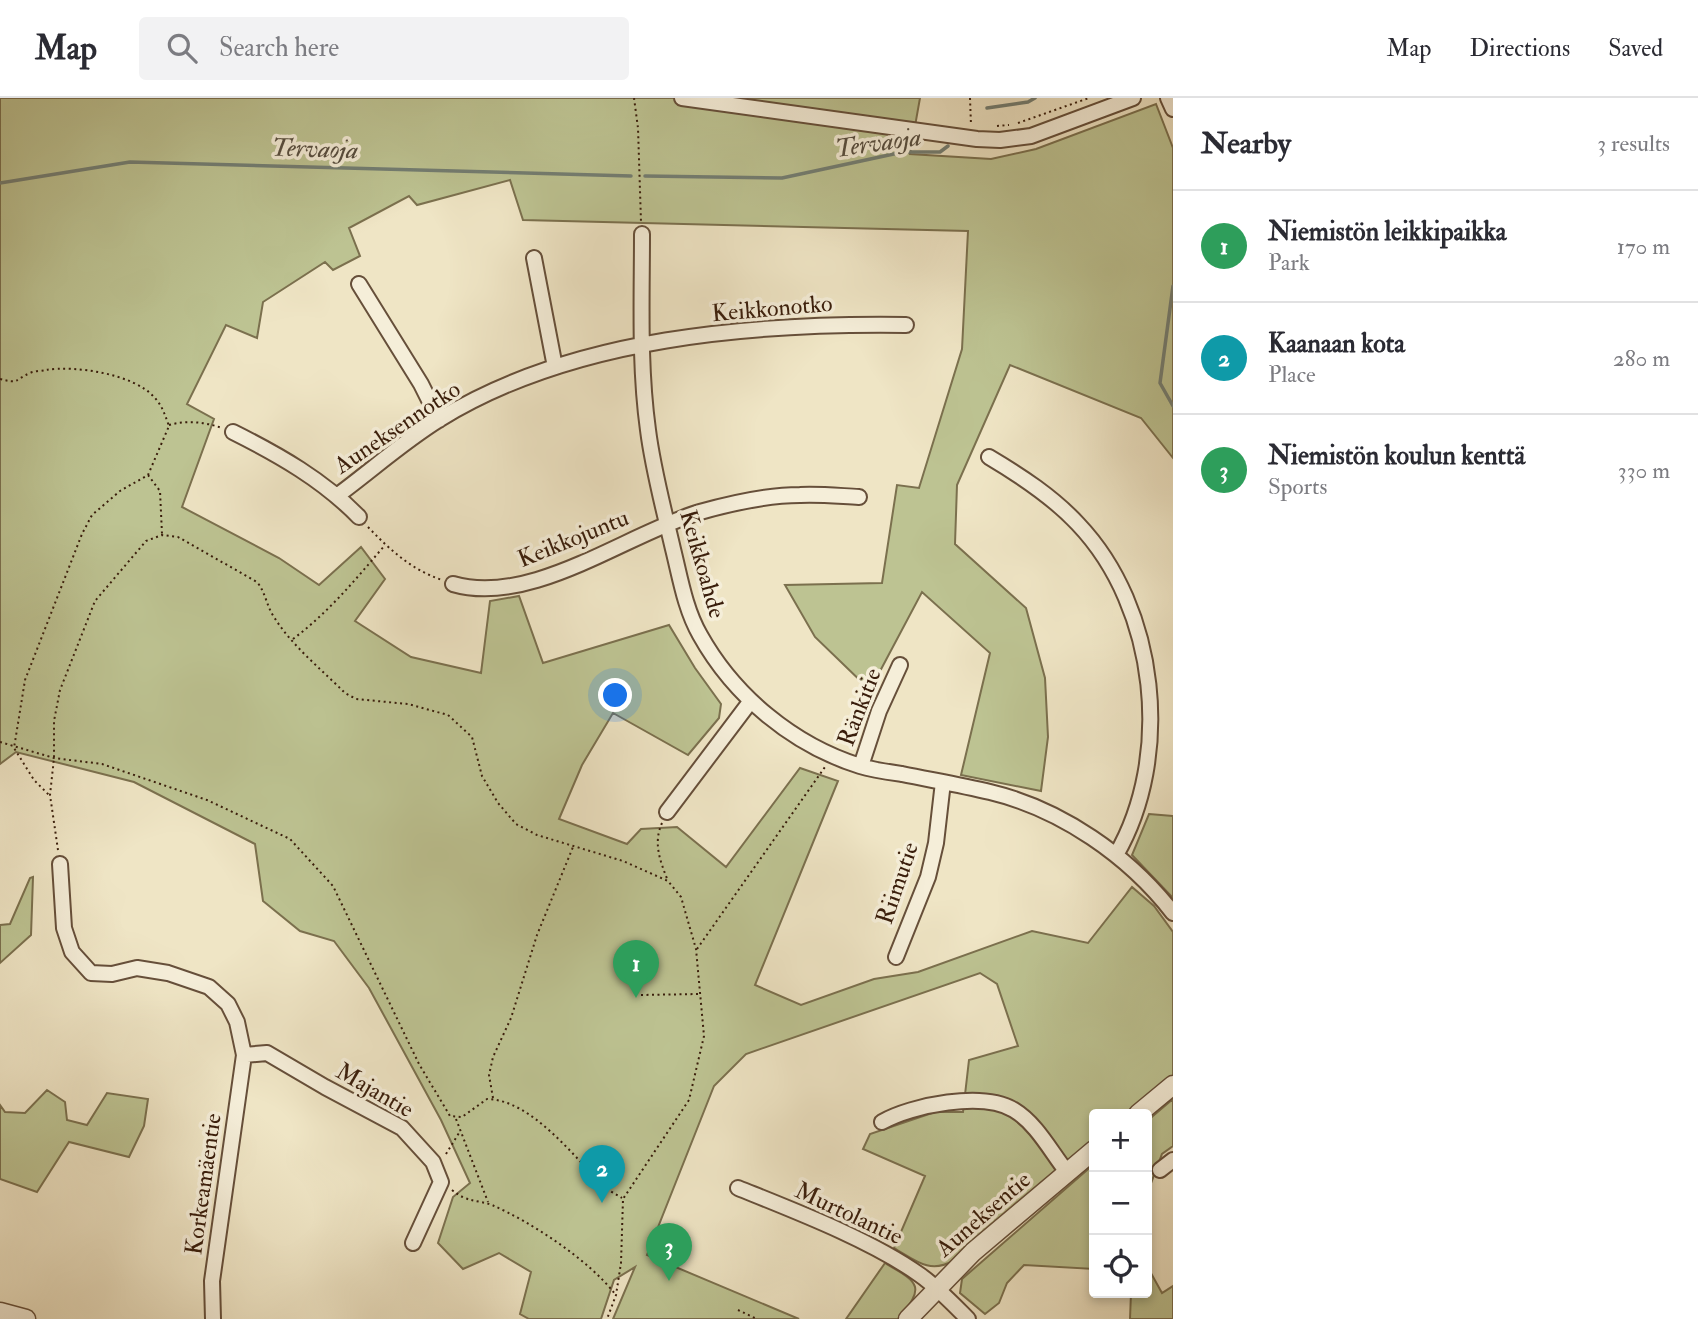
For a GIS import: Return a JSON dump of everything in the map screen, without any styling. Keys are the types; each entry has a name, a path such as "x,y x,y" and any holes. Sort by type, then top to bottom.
{"street":[{"path":"682,98 1000,140 1031,136 1133,98"},
{"path":"1168,98 1173,109"},
{"name":"Keikkoahde","path":"642,234 643,346 648,429 686,600 699,634 722,668 750,702 794,735 834,755 861,766 993,793 1031,806 1069,825 1116,855 1141,876 1173,913"},
{"path":"534,258 555,367"},
{"path":"359,284 421,384 439,420"},
{"name":"Keikkonotko","path":"643,346 675,339 800,326 906,325"},
{"name":"Auneksennotko","path":"338,495 439,420 486,394 555,367 643,346"},
{"name":"Auneksennotko","path":"233,432 290,463 338,495 359,517"},
{"path":"989,457 1051,498 1080,525 1114,572 1134,613 1146,650 1153,693 1154,733 1149,774 1138,813 1116,855"},
{"name":"Keikkojuntu","path":"453,584 483,589 554,575 667,523 748,500 798,494 859,497"},
{"name":"Ränkitie","path":"861,766 879,711 900,665"},
{"path":"667,812 750,702"},
{"name":"Riimutie","path":"896,957 928,877 936,843 943,782"},
{"path":"60,864 64,928 72,952 91,973 112,974 137,968 168,973 209,987 228,1003 237,1022 244,1055"},
{"name":"Majantie","path":"244,1055 267,1053 402,1128 433,1162 441,1182"},
{"name":"Korkeamäentie","path":"214,1319 212,1281 244,1055"},
{"path":"1144,1109 1173,1085"},
{"path":"882,1122 918,1107 942,1102 990,1103 1013,1109 1034,1128 1067,1172"},
{"name":"Auneksentie","path":"908,1319 973,1252 1089,1154"},
{"path":"1160,1170 1173,1160"},
{"path":"413,1243 441,1182"},
{"name":"Murtolantie","path":"738,1188 864,1243 922,1276 968,1319"},
{"path":"0,1312 26,1319"}],"path":[{"path":"634,98 638,128 642,234"},
{"path":"970,98 971,125"},
{"path":"994,126 1016,124 1089,98"},
{"path":"0,379 10,382 21,380 30,373 75,369 130,381 152,394 161,405 169,426"},
{"path":"50,795 34,780 14,748 25,680 82,534 92,515 120,491 148,475 169,426 178,422 207,423 233,432"},
{"path":"148,475 160,491 162,535"},
{"path":"359,517 404,561 427,575 453,584"},
{"path":"60,864 50,795 54,720 60,690 95,601 146,541 162,535 178,537 257,582 265,592 272,614 291,640 345,693 356,699 408,704 448,715 472,737 482,776 498,803 516,824 537,835 623,861 668,881"},
{"path":"291,640 333,606 385,545"},
{"path":"0,742 54,758 102,764 194,796 290,839 333,886 419,1063 450,1116 462,1118 487,1099 507,1101 532,1117 607,1189 623,1199"},
{"path":"696,950 834,755"},
{"path":"607,1319 616,1295 621,1263 623,1199 689,1100 704,1036 696,950 681,897 668,881 658,854 657,833 667,812"},
{"path":"494,1099 488,1075 493,1057 511,1018 537,935 573,846"},
{"path":"641,995 700,994"},
{"path":"456,1118 489,1204"},
{"path":"433,1162 449,1152 461,1130"},
{"path":"441,1182 468,1201 489,1204 517,1218 569,1251 603,1277 616,1295"},
{"path":"738,1310 757,1319"}],"green space":[{"path":"0,98 920,98 910,154 991,159 1036,149 1156,104 1173,148 1173,458 1141,418 1010,365 957,485 955,544 1026,608 1045,678 1048,737 1041,791 961,775 990,653 922,592 870,690 815,637 785,585 882,583 897,485 919,488 962,349 968,231 523,220 510,180 417,205 409,196 349,228 360,256 333,270 325,262 263,302 257,338 226,325 187,404 214,419 182,507 279,558 319,585 361,547 385,579 355,621 411,657 481,673 490,601 519,596 543,663 669,625 721,704 719,718 688,755 613,713 582,765 559,819 627,844 641,829 677,827 726,867 800,768 838,781 755,985 801,1005 874,979 918,972 1032,931 1088,943 1132,887 1154,906 1173,932 1173,1075 1132,1109 1089,1109 1089,1145 953,1261 929,1266 894,1248 925,1176 863,1149 870,1134 935,1112 963,1112 969,1060 1018,1046 997,984 980,973 746,1054 714,1086 647,1255 799,1319 613,1319 635,1267 614,1280 601,1319 529,1319 520,1314 531,1272 499,1253 463,1269 438,1243 453,1197 470,1183 441,1120 369,988 334,941 300,931 263,901 255,844 134,782 16,752 0,764"},
{"path":"1149,814 1173,816 1173,898 1132,855"},
{"path":"33,877 31,935 0,963 0,925 10,924 30,878"},
{"path":"47,1090 65,1102 67,1120 87,1125 107,1093 148,1099 144,1126 129,1157 69,1142 37,1192 0,1179 0,1105 5,1112 25,1113"},
{"path":"1173,1099 1173,1146 1162,1154 1152,1181 1152,1172 1152,1117"},
{"path":"1089,1168 1089,1269 1024,1265 1007,1283 999,1303 985,1314 960,1293 962,1279"},
{"path":"885,1263 915,1286 913,1299 907,1308 898,1319 846,1319"},
{"path":"1152,1275 1162,1293 1173,1286 1173,1319 1130,1319 1131,1298 1152,1298"}],"waterway":[{"name":"Tervaoja","path":"987,108 1028,102 1035,98"},
{"name":"Tervaoja","path":"645,176 782,178 903,152 940,152 948,146"},
{"name":"Tervaoja","path":"0,183 130,162 631,176"},
{"path":"1173,286 1160,383 1173,406"}],"place":[{"name":"Niemistön leikkipaikka","path":"636,998"},
{"name":"Kaanaan kota","path":"602,1203"},
{"name":"Niemistön koulun kenttä","path":"669,1281"}]}
